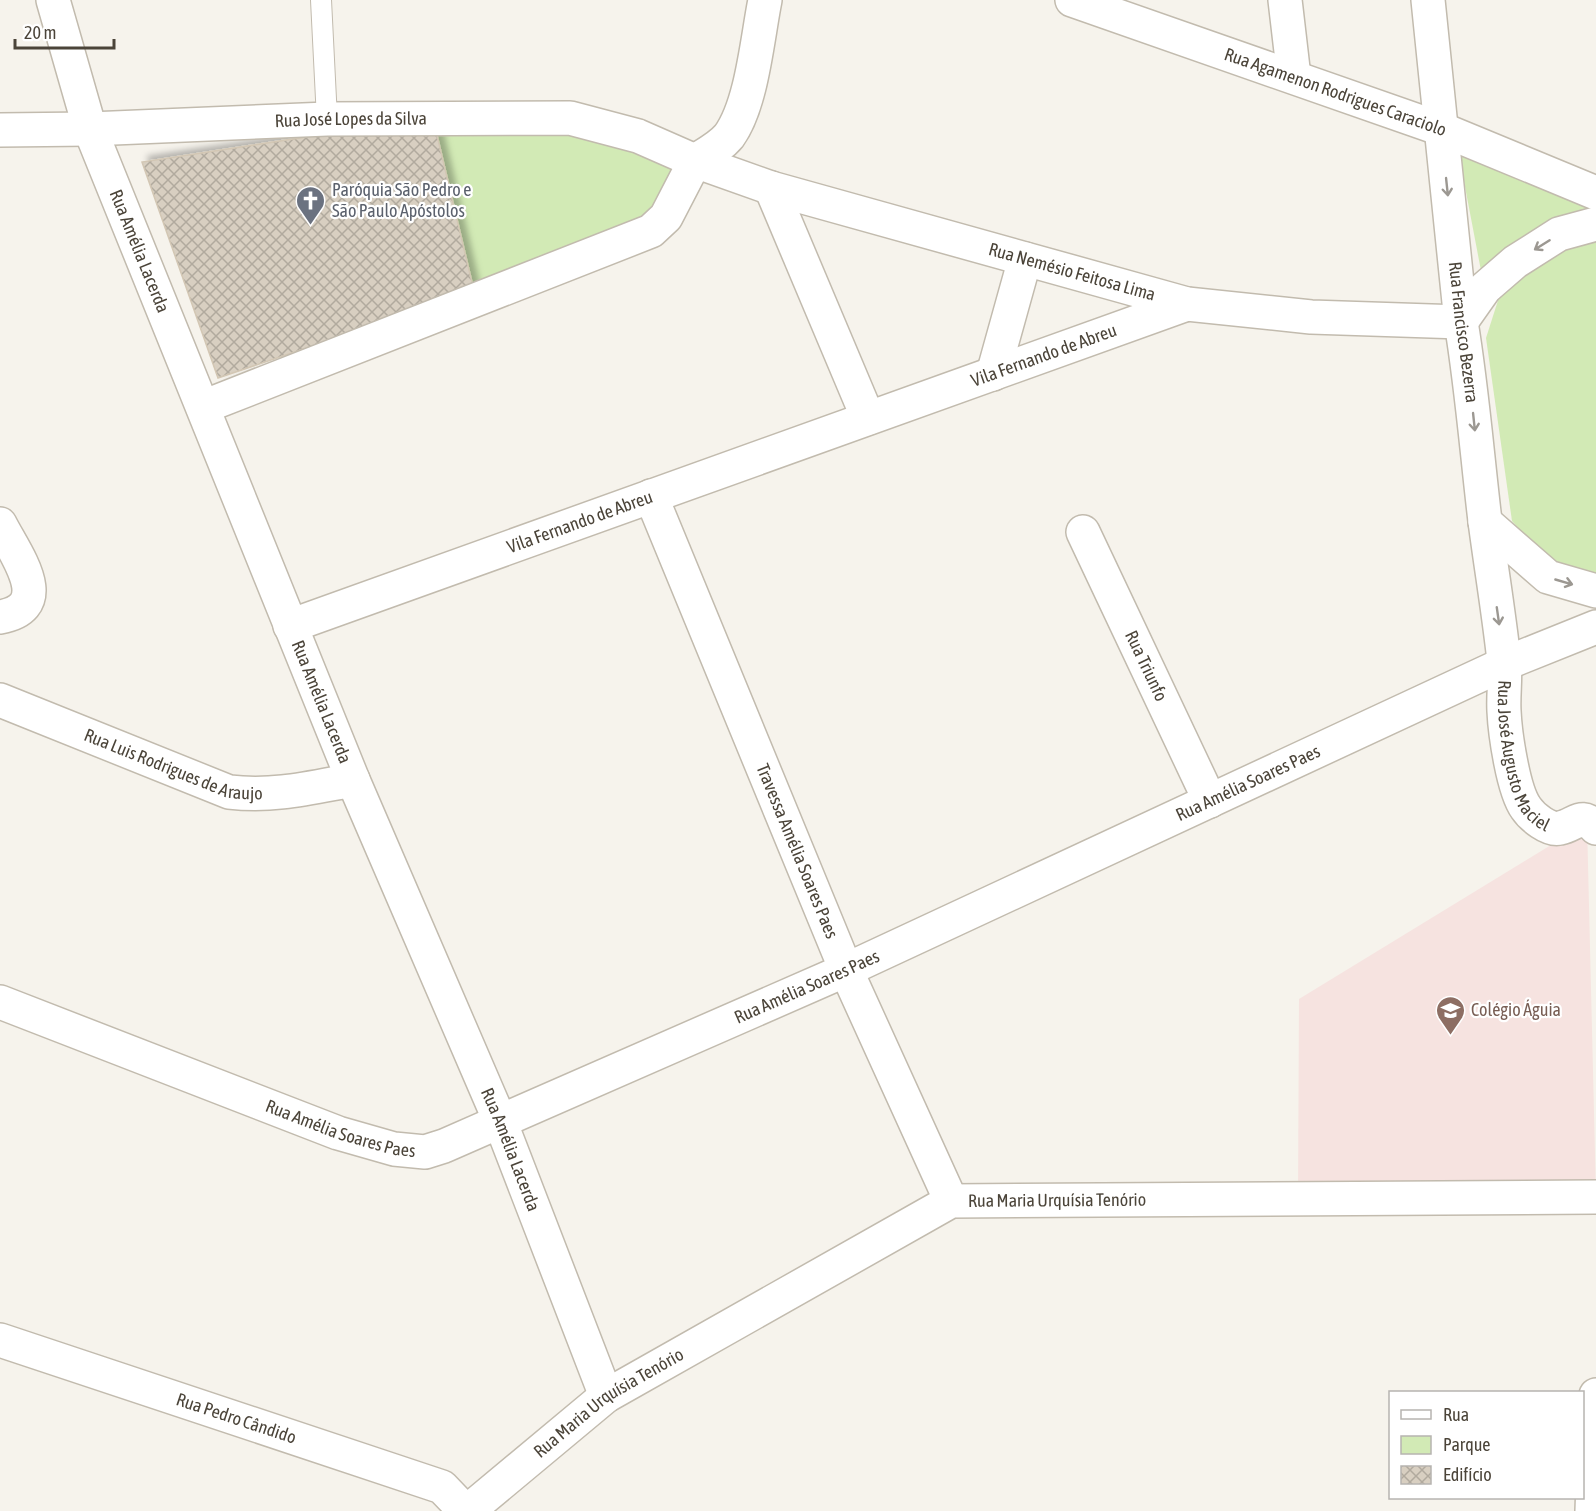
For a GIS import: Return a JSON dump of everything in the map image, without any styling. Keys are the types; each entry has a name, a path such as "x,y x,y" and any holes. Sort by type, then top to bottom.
{"street":[{"name":"Rua Amélia Lacerda","path":"53,0 90,129 353,780 500,1121 606,1396"},
{"path":"203,407 651,231 666,217 695,161 719,146 729,136 740,115 748,88 765,0"},
{"name":"Rua Agamenon Rodrigues Caraciolo","path":"1072,0 1114,8 1294,77 1441,129 1596,193"},
{"path":"1285,0 1294,77"},
{"name":"Rua Francisco Bezerra","path":"1428,0 1461,322 1468,361 1485,522 1504,664"},
{"path":"1431,34 1437,0"},
{"name":"Rua José Lopes da Silva","path":"0,130 90,129 327,118 570,118 638,136 695,161"},
{"name":"Rua Nemésio Feitosa Lima","path":"695,161 771,188 1187,304 1311,317 1461,322"},
{"path":"771,188 868,418"},
{"path":"1461,322 1485,288 1515,262 1559,234 1596,224"},
{"path":"993,374 1025,259"},
{"name":"Vila Fernando de Abreu","path":"290,626 1187,304"},
{"name":"Travessa Amélia Soares Paes","path":"651,496 846,970 951,1201"},
{"path":"1485,522 1548,577 1596,591"},
{"path":"0,524 30,583 29,599 18,612 0,617"},
{"name":"Rua Triunfo","path":"1083,532 1210,801"},
{"name":"Rua Amélia Soares Paes","path":"0,1002 338,1133 394,1149 425,1152 444,1146 846,970 1504,664 1596,627"},
{"name":"Rua José Augusto Maciel","path":"1504,664 1504,712 1508,748 1518,790 1526,809 1551,828 1560,828 1576,820 1587,821 1596,828"},
{"name":"Rua Luis Rodrigues de Araujo","path":"0,700 229,792 251,795 280,794 353,780"},
{"name":"Rua Maria Urquísia Tenório","path":"467,1511 606,1396 951,1201 1596,1197"},
{"name":"Rua Pedro Cândido","path":"0,1340 442,1487 467,1511"},
{"path":"1592,1511 1596,1395"}],"lane":[{"path":"321,0 327,118"}],"shaded area":[{"path":"1587,823 1596,1196 1298,1198 1299,999"}],"green space":[{"path":"435,127 574,128 637,147 678,171 654,221 474,291"},
{"path":"1458,150 1596,208 1513,243 1482,276"},
{"path":"1596,239 1596,584 1550,564 1512,521 1486,338 1501,291 1559,247"}],"building":[{"name":"Paróquia São Pedro e São Paulo Apóstolos","path":"435,127 474,291 218,378 142,162 339,132"}],"place":[{"name":"Paróquia São Pedro e São Paulo Apóstolos","path":"311,226"},
{"name":"Colégio Águia","path":"1450,1036"}]}
